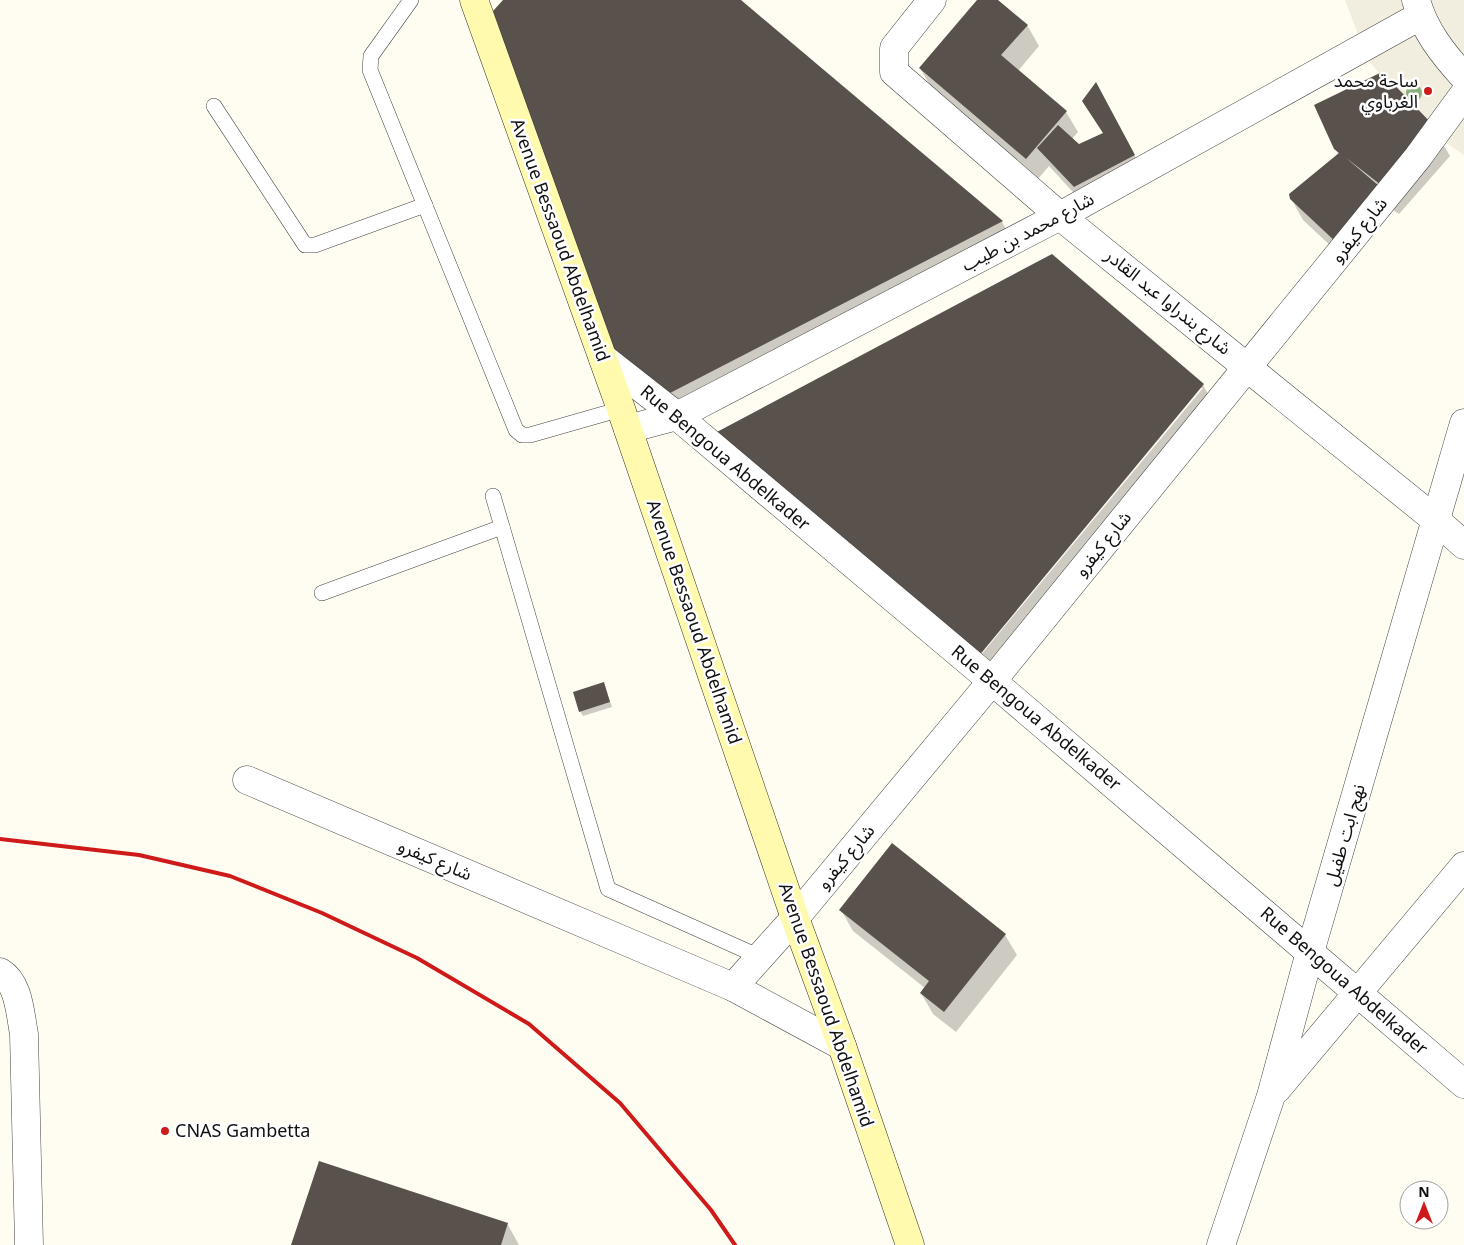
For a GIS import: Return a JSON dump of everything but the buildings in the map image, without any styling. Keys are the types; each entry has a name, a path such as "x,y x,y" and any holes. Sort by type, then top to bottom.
{"main road":[{"name":"Avenue Bessaoud Abdelhamid","path":"474,0 603,358 795,918 842,1046 910,1245"}],"street":[{"name":"شارع بندراوا عبد القادر","path":"932,0 894,48 894,72 1060,216 1248,367 1464,545"},
{"path":"1418,8 1442,53 1464,77"},
{"name":"شارع محمد بن طيب","path":"624,419 677,416 1060,216 1418,8"},
{"name":"شارع كيفرو","path":"734,987 795,918 992,681 1418,157 1464,94"},
{"name":"Rue Bengoua Abdelkader","path":"603,358 677,416 992,681 1464,1084"},
{"name":"نهج ابت طفيل","path":"1221,1245 1271,1096 1310,952 1464,423"},
{"name":"شارع كيفرو","path":"247,780 734,987 842,1046"},
{"path":"1271,1096 1464,866"},
{"path":"0,972 8,977 19,1003 24,1034 29,1245"}],"lane":[{"path":"411,0 371,56 370,70 516,430 522,435 530,435 624,419"},
{"path":"214,106 305,245 315,245 425,205"},
{"path":"492,496 608,889 760,957"},
{"path":"322,594 502,527"}],"shaded area":[{"name":"ساحة محمد الغرباوي","path":"1345,0 1464,0 1464,155 1419,124 1367,58"}],"railway":[{"path":"0,839 139,855 230,876 322,913 417,958 529,1024 620,1103 711,1210 735,1245"}],"place":[{"name":"ساحة محمد الغرباوي","path":"1428,91"},
{"name":"CNAS Gambetta","path":"165,1131"}]}
